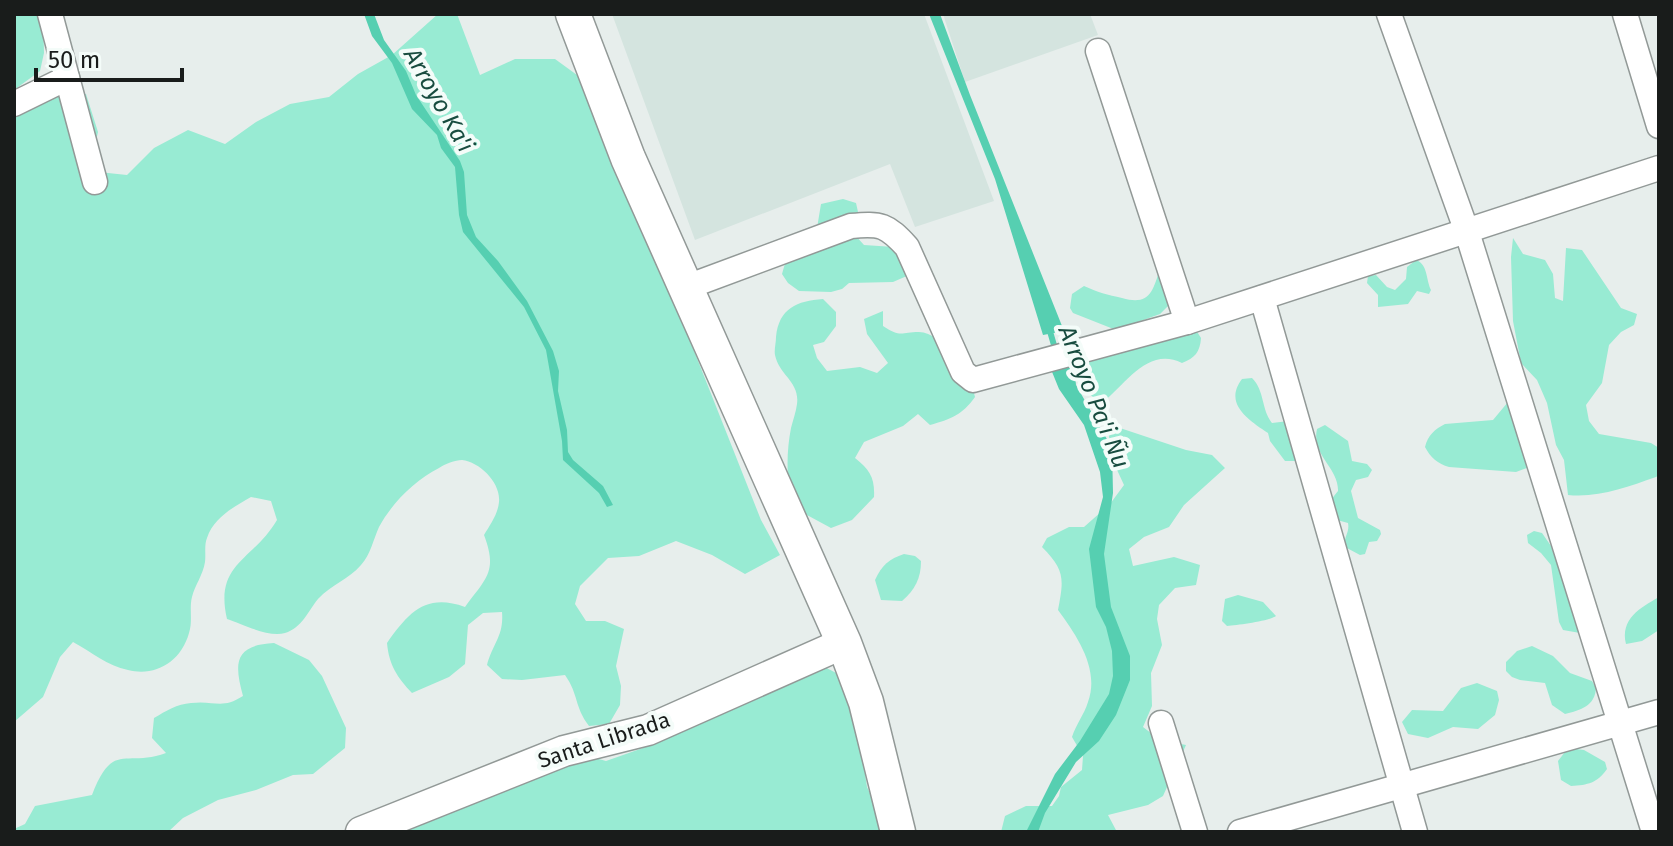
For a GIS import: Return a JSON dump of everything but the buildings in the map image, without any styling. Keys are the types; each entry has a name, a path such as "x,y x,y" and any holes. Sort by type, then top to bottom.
{"main road":[{"path":"573,14 628,158 844,643 866,702 898,832"}],"street":[{"path":"50,14 95,182"},
{"path":"1389,14 1467,232 1654,832"},
{"path":"1625,14 1659,126"},
{"path":"1098,51 1187,322"},
{"path":"14,104 67,78"},
{"path":"687,287 851,226 876,224 892,230 907,247 967,377 973,380 1187,322 1659,168"},
{"path":"1262,298 1415,832"},
{"name":"Santa Librada","path":"361,832 564,751 648,730 844,643"},
{"path":"1240,832 1659,712"},
{"path":"1161,723 1195,832"}],"shaded area":[{"path":"14,14 43,14 44,53 40,71 14,90"},
{"path":"364,14 374,14 384,40 406,71 416,95 460,161 464,172 467,215 476,237 527,301 553,351 559,371 558,391 567,430 568,452 603,486 613,505 607,507 599,493 563,460 546,350 524,307 463,232 455,167 441,148 437,135 412,109 392,63 372,36"},
{"path":"438,14 457,14 480,75 515,59 555,59 588,83 761,520 780,555 745,574 712,555 676,541 639,556 608,558 580,586 575,604 586,621 605,621 624,629 616,666 621,686 620,705 609,724 589,726 565,675 502,679 487,665 500,634 502,612 483,613 468,625 465,664 449,677 412,693 392,664 387,643 411,614 439,602 465,607 488,574 490,558 484,535 497,511 499,495 493,481 482,469 462,460 450,462 413,486 384,518 361,565 323,594 296,627 279,634 227,619 224,600 231,574 277,520 271,501 251,497 225,513 210,531 204,567 192,597 189,633 173,659 157,669 138,672 106,662 73,642 60,657 43,697 14,722 14,116 47,96 86,94 98,132 89,171 127,175 154,148 188,130 225,144 256,122 290,104 329,97 358,74 392,55"},
{"path":"612,14 924,14 994,201 915,227 890,164 695,240"},
{"path":"929,14 940,14 1064,331 1043,335 995,179"},
{"path":"943,14 1090,14 1098,35 965,82"},
{"path":"843,199 856,203 858,212 851,226 864,245 894,247 923,269 893,282 849,283 831,292 799,291 788,283 782,274 786,260 814,246 821,204"},
{"path":"1513,238 1523,254 1545,260 1553,274 1555,298 1563,301 1566,248 1582,250 1621,308 1637,314 1634,325 1621,332 1609,345 1602,383 1586,405 1589,421 1599,434 1651,443 1659,448 1659,475 1656,477 1602,493 1568,495 1564,460 1556,445 1547,403 1537,380 1521,363 1513,321"},
{"path":"1416,260 1425,269 1431,290 1429,294 1417,291 1408,304 1378,307 1378,295 1367,283 1368,276 1376,275 1387,287 1395,290 1406,279 1407,267"},
{"path":"1160,268 1171,292 1169,305 1160,314 1116,330 1073,313 1070,308 1072,294 1084,286 1131,300 1144,298 1152,290"},
{"path":"823,299 836,312 836,326 824,342 813,345 817,358 827,371 860,367 877,373 888,363 867,334 864,319 883,311 883,326 889,330 928,334 946,347 962,367 975,397 961,412 950,418 930,425 918,414 903,426 864,442 855,458 870,475 874,497 852,520 831,528 794,508 789,489 788,458 797,396 775,353 778,327 785,313 797,304"},
{"path":"1194,327 1201,338 1198,351 1190,359 1182,363 1159,359 1148,363 1103,402 1089,394 1082,384 1082,372 1090,358"},
{"path":"1073,357 1076,385 1112,448 1113,493 1104,554 1111,607 1130,656 1130,680 1116,715 1099,741 1076,762 1045,813 1038,832 1026,832 1055,774 1109,694 1113,676 1112,651 1106,627 1096,607 1089,549 1103,497 1100,472 1084,425 1059,389 1048,362"},
{"path":"1252,378 1272,423 1297,420 1296,461 1285,461 1270,441 1268,433 1246,417 1237,404 1235,396 1242,379"},
{"path":"1508,402 1532,466 1516,472 1449,467 1438,462 1427,451 1428,439 1441,426 1493,420"},
{"path":"1325,425 1348,441 1352,461 1367,464 1372,470 1368,477 1356,480 1351,491 1358,518 1380,530 1381,534 1377,541 1369,542 1365,554 1360,555 1345,547 1348,523 1337,520 1330,501 1338,491 1337,483 1316,438 1317,429"},
{"path":"1120,428 1186,450 1212,455 1225,468 1184,505 1169,527 1144,537 1129,549 1133,566 1174,557 1200,565 1196,585 1175,588 1159,605 1157,619 1162,645 1151,673 1152,706 1143,727 1160,740 1186,745 1163,796 1148,805 1108,815 1117,832 1001,832 1005,816 1026,806 1052,806 1061,787 1082,770 1083,756 1072,737 1091,690 1089,665 1079,642 1058,610 1061,576 1055,562 1042,547 1047,538 1069,527 1084,527 1110,504 1124,485 1112,459 1108,429"},
{"path":"1534,531 1542,533 1551,546 1580,633 1563,630 1559,622 1551,565 1528,543 1527,535"},
{"path":"904,554 921,561 916,583 902,601 881,600 875,580 880,570 886,563"},
{"path":"1238,595 1263,602 1276,616 1227,626 1222,621 1225,599"},
{"path":"1659,597 1659,630 1642,641 1626,644 1626,628 1633,615"},
{"path":"274,643 309,660 322,676 346,728 345,748 313,774 293,775 256,790 218,800 183,818 168,832 14,832 14,829 25,824 35,806 92,795 107,767 114,761 166,753 152,738 154,718 181,705 199,702 223,704 243,696 238,674 240,658 251,647"},
{"path":"1532,646 1553,656 1570,673 1592,681 1596,688 1590,703 1565,714 1552,705 1545,683 1512,677 1506,671 1506,662 1517,651"},
{"path":"821,665 838,674 855,708 867,787 888,832 396,832 588,756 606,761 643,748"},
{"path":"1477,683 1497,691 1499,700 1495,715 1478,729 1453,727 1428,738 1408,734 1402,722 1412,710 1443,711 1461,688"},
{"path":"1568,748 1584,750 1605,762 1607,769 1592,782 1571,786 1561,780 1558,761"}],"waterway":[{"name":"Arroyo Pa'i Ñu","path":"1049,328 1056,352"}],"water label":[{"name":"Arroyo Ka'i","path":"439,100"}]}
